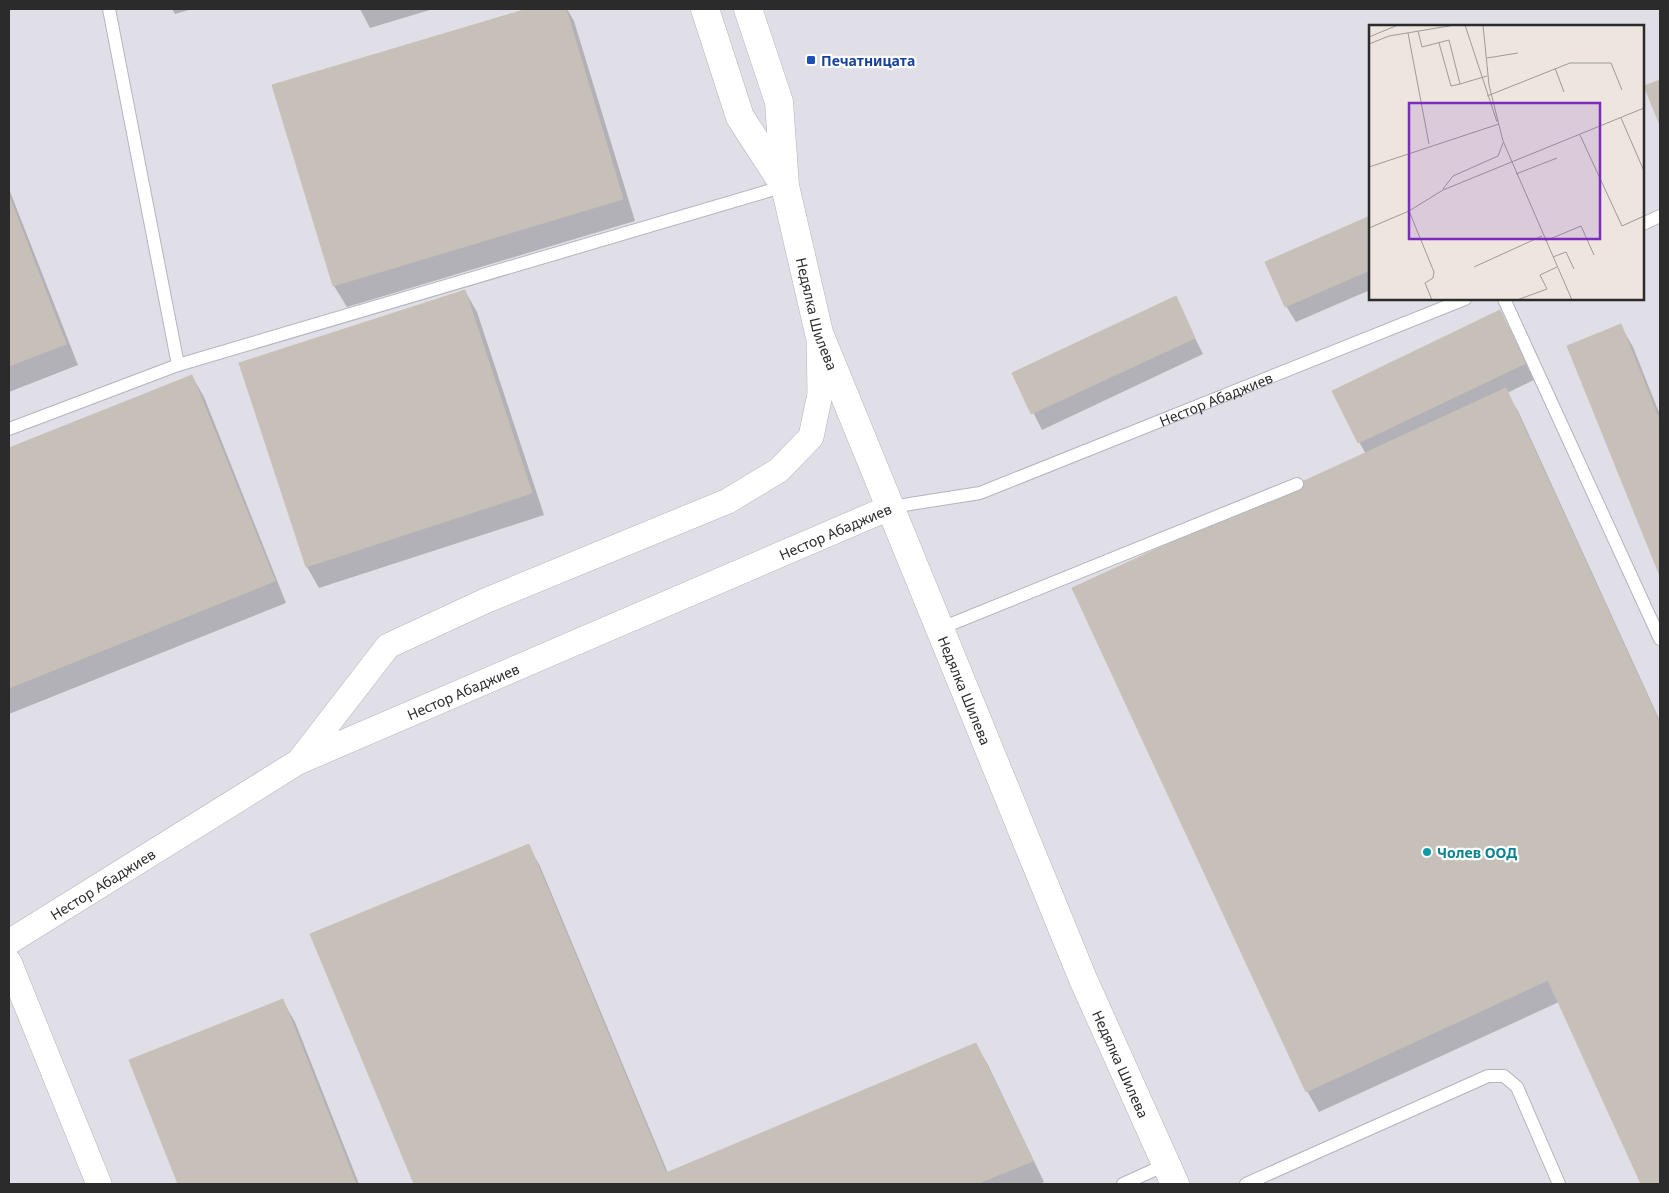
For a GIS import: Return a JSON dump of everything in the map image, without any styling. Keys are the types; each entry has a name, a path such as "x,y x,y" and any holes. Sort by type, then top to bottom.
{"street":[{"name":"Недялка Шилева","path":"705,9 740,117 785,186"},
{"name":"Недялка Шилева","path":"748,9 779,102 785,186 819,333 1083,979 1170,1175"},
{"name":"Нестор Абаджиев","path":"298,762 388,646 485,601 728,501 780,470 811,437 820,394 819,333"},
{"name":"Нестор Абаджиев","path":"9,942 298,762 890,507"},
{"path":"9,962 99,1184"}],"lane":[{"path":"109,9 178,365"},
{"path":"9,429 178,365 785,186"},
{"path":"1644,224 1660,216"},
{"name":"Нестор Абаджиев","path":"890,507 980,493 1462,300"},
{"path":"1504,300 1660,639"},
{"path":"939,629 1297,484"},
{"path":"1246,1184 1488,1076 1504,1076 1517,1087 1559,1184"},
{"path":"1123,1184 1170,1175"}],"shaded area":[{"path":"9,9 1660,9 1660,1184 9,1184"}],"building":[{"path":"527,9 566,9 623,199 333,286 272,85"},
{"path":"1660,80 1660,125 1644,86"},
{"path":"9,196 66,344 9,366"},
{"path":"1369,216 1369,270 1285,307 1265,262"},
{"path":"465,290 532,493 306,567 239,363"},
{"path":"1176,296 1195,338 1031,414 1012,373"},
{"path":"1500,310 1526,363 1358,443 1332,391"},
{"path":"1621,324 1660,422 1660,576 1567,346"},
{"path":"192,375 275,581 9,688 9,448"},
{"name":"Чолев ООД","path":"1506,388 1660,724 1660,1184 1641,1184 1548,980 1306,1092 1072,588"},
{"path":"529,844 666,1173 976,1043 1033,1161 976,1184 414,1184 310,934"},
{"path":"283,999 356,1184 178,1184 129,1060"}],"place":[{"name":"Печатницата","path":"811,60"},
{"name":"Чолев ООД","path":"1427,852"}]}
